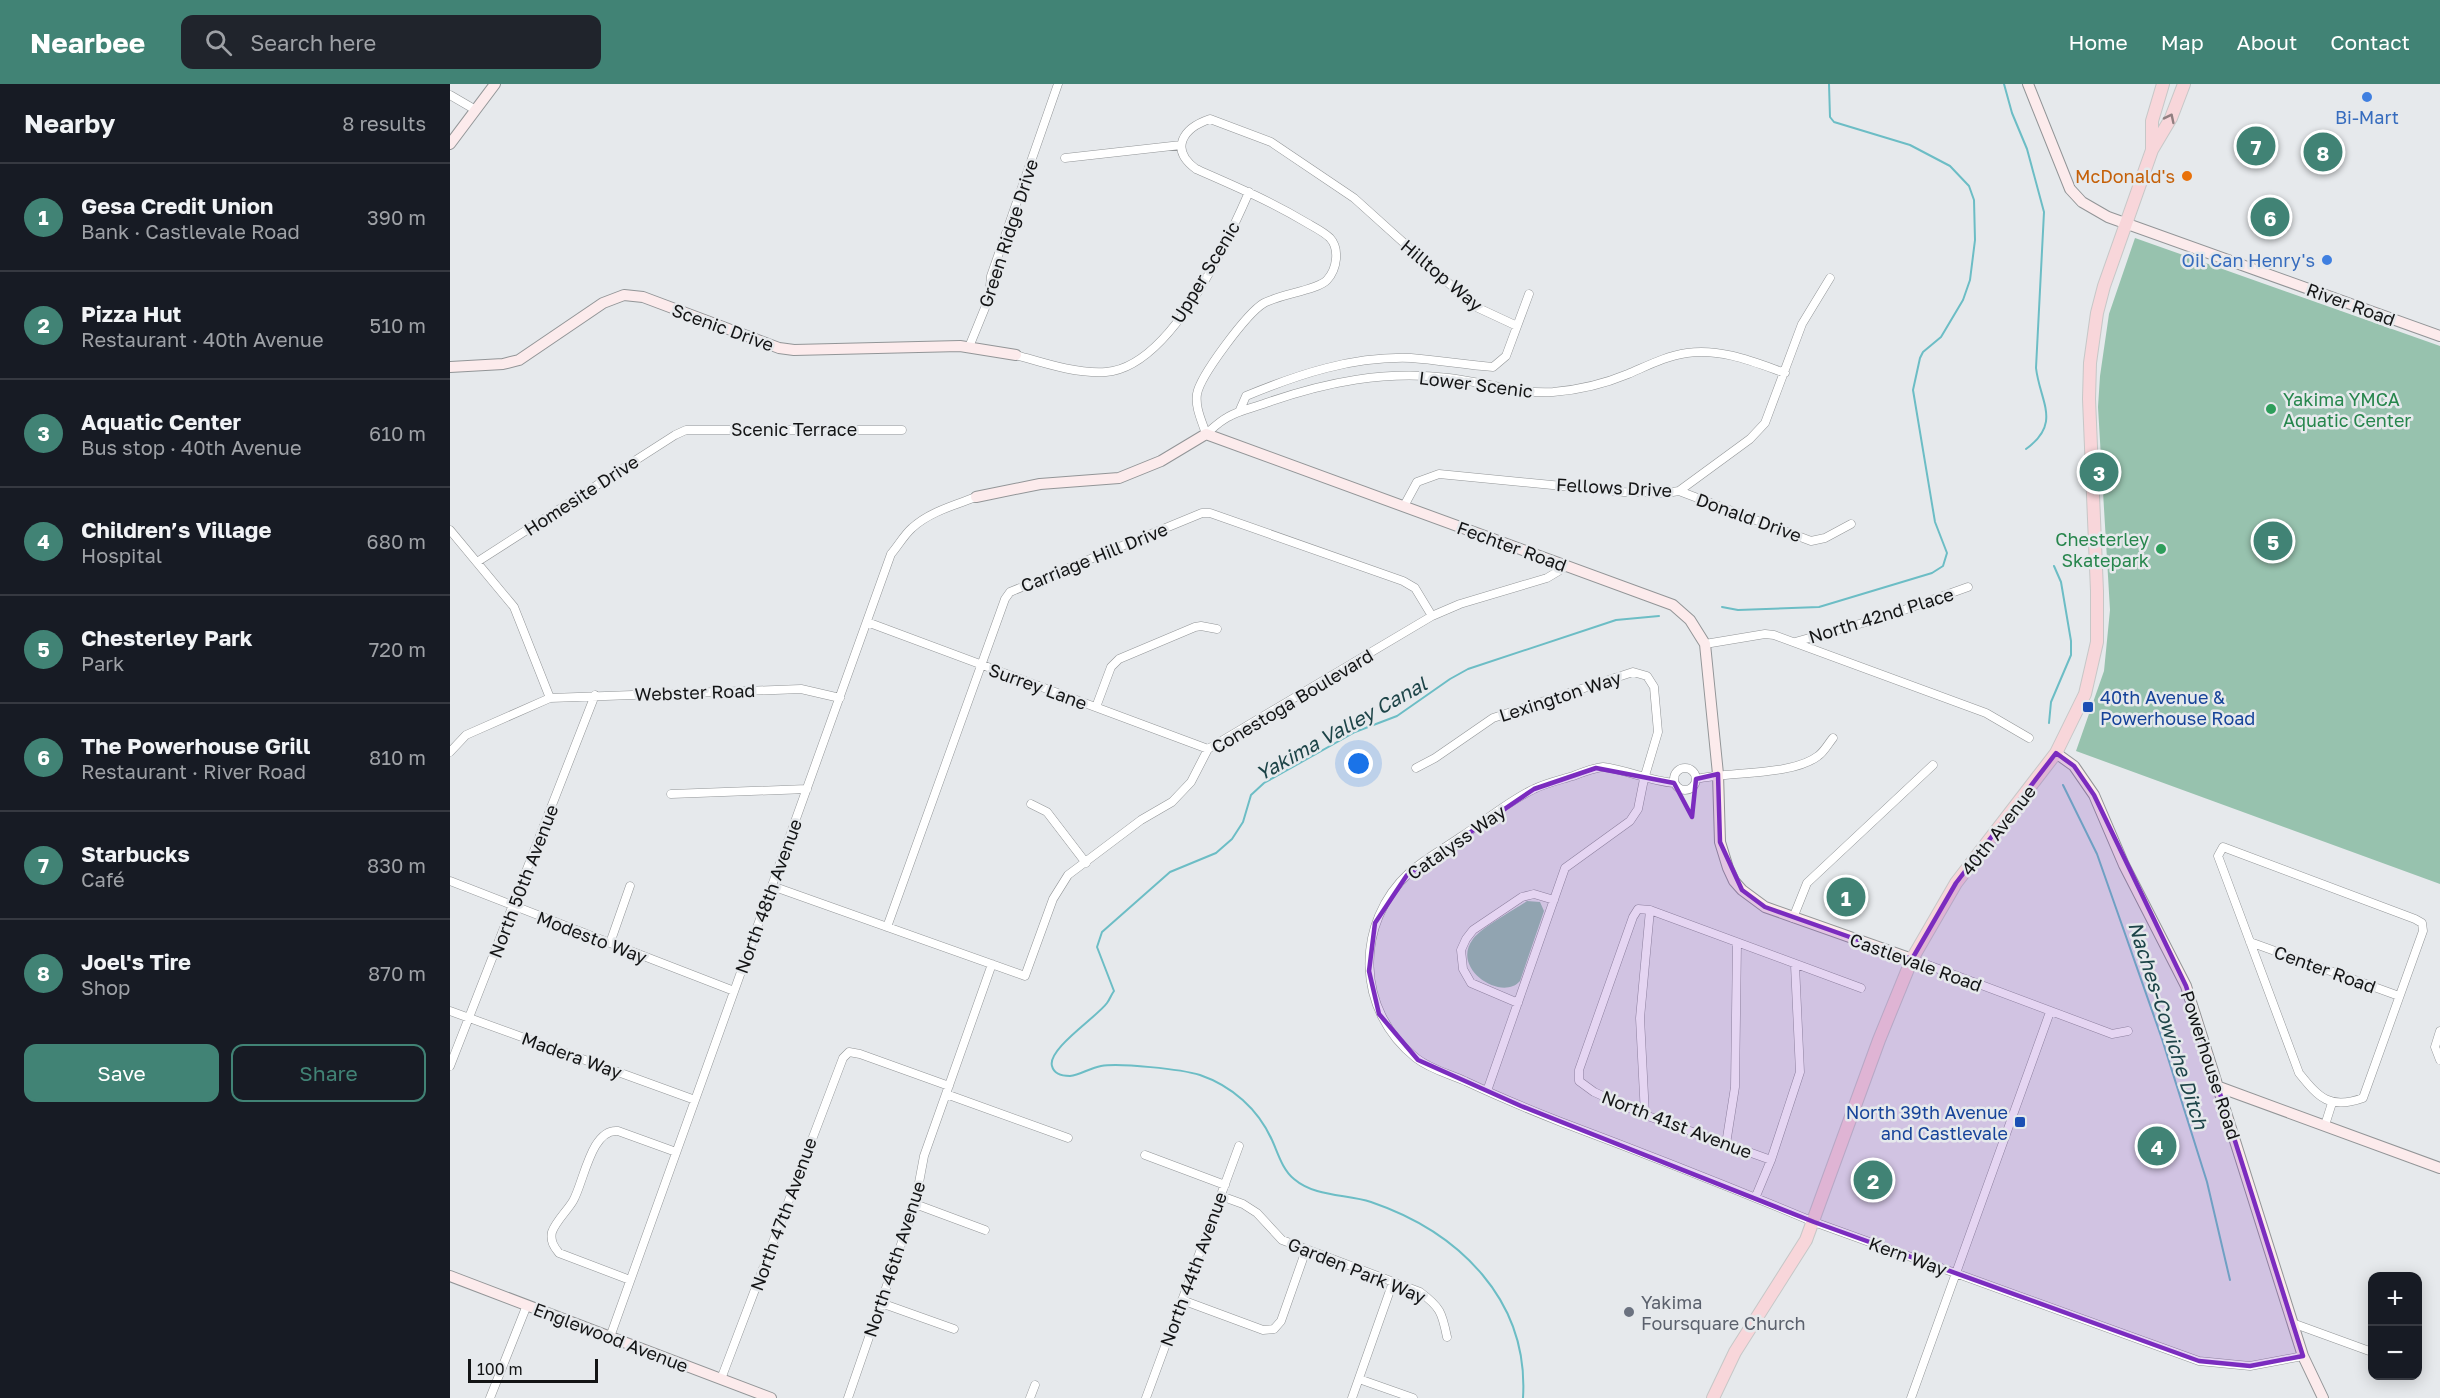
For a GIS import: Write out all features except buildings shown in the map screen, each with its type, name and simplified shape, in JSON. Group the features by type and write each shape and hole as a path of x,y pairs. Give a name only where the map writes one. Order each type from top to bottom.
{"main road":[{"path":"2152,150 2152,121 2163,84"},
{"path":"2152,150 2171,118 2184,84"},
{"name":"40th Avenue","path":"1713,1398 1735,1352 1806,1240 1879,1040 1912,959 1956,883 2056,753 2085,694 2097,642 2090,363 2099,304 2152,150"}],"street":[{"path":"450,144 474,109 495,84"},
{"name":"Green Ridge Drive","path":"969,347 989,297 991,276 1058,84"},
{"name":"River Road","path":"2028,84 2070,189 2088,206 2127,224 2440,336"},
{"path":"450,95 474,109"},
{"name":"Hilltop Way","path":"1181,145 1190,128 1210,119 1271,142 1354,198 1474,306 1517,326"},
{"path":"976,497 1040,484 1119,478 1161,461 1206,434 1197,406 1201,382 1247,317 1261,305 1278,296 1323,284 1335,264 1336,250 1330,238 1270,201 1196,169 1188,163 1181,145 1065,158"},
{"name":"Upper Scenic","path":"1016,356 1077,370 1107,372 1131,365 1150,352 1161,342 1194,296 1229,238 1249,192"},
{"name":"Fellows Drive","path":"1404,506 1417,482 1428,476 1439,474 1624,492 1679,491 1759,432 1765,423 1785,373 1802,324 1830,278"},
{"path":"1239,412 1246,396 1275,384 1312,371 1366,360 1408,358 1493,367 1506,356 1528,294"},
{"name":"Scenic Drive","path":"450,367 519,360 603,303 624,295 643,297 778,348 794,350 969,347 1016,356"},
{"name":"Lower Scenic","path":"1206,434 1239,412 1300,391 1346,380 1381,376 1447,378 1534,392 1575,389 1626,375 1659,361 1687,353 1708,352 1748,360 1785,373"},
{"name":"Scenic Terrace","path":"686,430 902,430"},
{"name":"Homesite Drive","path":"477,562 686,430"},
{"name":"Fechter Road","path":"1206,434 1673,605 1690,620 1705,644"},
{"name":"Donald Drive","path":"1679,491 1811,541 1825,538 1851,524"},
{"name":"North 48th Avenue","path":"610,1336 891,554 910,530 939,511 976,497"},
{"name":"Carriage Hill Drive","path":"887,927 980,664 1005,599 1010,592 1202,513 1217,514 1403,581 1415,588 1432,616"},
{"path":"450,530 518,614 550,698 466,735 450,752"},
{"name":"Conestoga Boulevard","path":"772,886 1025,976 1059,888 1068,875 1141,820 1161,810 1182,794 1208,749 1432,616 1460,604 1548,578 1567,566"},
{"name":"North 42nd Place","path":"1793,642 1884,617 1968,587"},
{"name":"Surrey Lane","path":"867,622 1208,749"},
{"path":"1096,707 1107,674 1119,659 1195,627 1217,629"},
{"path":"1705,644 1765,634 1793,642 1986,712 2029,738"},
{"name":"Castlevale Road","path":"1705,644 1718,774 1720,842 1734,881 1765,907 1793,918 1912,959 2112,1034 2128,1031"},
{"name":"Lexington Way","path":"1416,768 1435,758 1493,718 1633,672 1647,676 1654,687 1659,732 1635,816 1565,868 1487,1091"},
{"name":"Webster Road","path":"550,698 801,689 840,698"},
{"name":"North 50th Avenue","path":"450,1066 596,695"},
{"name":"Catalyss Way","path":"1696,779 1718,774 1797,767 1820,755 1833,738"},
{"name":"Powerhouse Road","path":"2056,753 2074,766 2094,795 2124,866 2186,986 2295,1324 2303,1356 2323,1398"},
{"path":"1793,918 1807,883 1934,765"},
{"name":"Catalyss Way","path":"1521,1106 1418,1060 1403,1047 1384,1022 1373,999 1369,971 1372,934 1382,908 1392,891 1416,867 1534,789 1596,768 1615,769 1644,779 1674,783"},
{"name":"Catalyss Way","path":"1682,768 1690,770 1696,779 1694,786 1685,790 1678,789 1674,783 1676,772 1682,768"},
{"path":"671,794 807,789"},
{"path":"1031,804 1047,812 1086,863"},
{"path":"2223,847 2422,923 2422,931 2363,1098 2346,1104 2332,1103 2313,1090 2299,1073 2250,942 2218,856 2223,847"},
{"name":"Modesto Way","path":"450,882 734,991"},
{"path":"610,944 630,886"},
{"path":"1518,1003 1472,982 1463,969 1461,950 1473,930 1522,897 1534,894 1554,900"},
{"name":"North 41st Avenue","path":"1650,910 1638,909 1633,917 1579,1070 1579,1080 1594,1092 1645,1115 1771,1160"},
{"path":"1645,1115 1640,1018 1650,910 1861,988"},
{"name":"Center Road","path":"2250,942 2399,996"},
{"path":"1726,1144 1735,1087 1737,943"},
{"path":"992,964 948,1090 1068,1138"},
{"name":"North 41st Avenue","path":"1756,1196 1771,1160 1800,1072 1796,965"},
{"name":"Madera Way","path":"450,1011 695,1100"},
{"path":"1911,1398 2050,1012"},
{"path":"2440,1031 2435,1047 2440,1060"},
{"name":"North 47th Avenue","path":"722,1379 839,1064 849,1052 948,1090"},
{"path":"2219,1087 2440,1168"},
{"name":"North 46th Avenue","path":"848,1398 915,1204 924,1156 948,1090"},
{"path":"2325,1125 2332,1103"},
{"name":"Kern Way","path":"1521,1106 1756,1196 1814,1222 2199,1361 2250,1365 2303,1356"},
{"path":"630,1280 559,1253 554,1246 552,1232 574,1200 594,1148 605,1133 610,1130 618,1131 676,1152"},
{"path":"1225,1185 1239,1146"},
{"name":"North 44th Avenue","path":"1145,1155 1225,1185 1146,1398"},
{"name":"Garden Park Way","path":"1221,1196 1243,1204 1257,1213 1282,1240 1420,1292 1435,1303 1443,1314 1447,1337"},
{"path":"915,1204 985,1230"},
{"path":"1182,1300 1263,1330 1274,1329 1281,1321 1306,1250"},
{"name":"Englewood Avenue","path":"450,1276 771,1398"},
{"path":"1352,1398 1393,1282"},
{"path":"881,1303 954,1329"},
{"path":"490,1398 527,1305"},
{"path":"2295,1324 2368,1350"},
{"path":"1359,1379 1413,1398"},
{"path":"1030,1398 1035,1385"}],"highlighted area":[{"path":"2056,753 2074,766 2094,795 2186,986 2303,1356 2250,1366 2199,1361 1814,1222 1521,1106 1418,1060 1379,1014 1369,971 1375,923 1407,875 1534,789 1596,768 1674,783 1692,817 1696,779 1718,774 1720,842 1742,890 1765,907 1912,959 1956,883"}],"green space":[{"path":"2135,238 2440,346 2440,884 2076,751 2104,671 2110,610 2098,407 2100,376 2109,314"},
{"path":"1527,901 1540,902 1544,911 1520,981 1502,988 1491,985 1473,971 1468,961 1468,950 1473,939 1483,929"}],"waterway":[{"name":"Yakima Valley Canal","path":"1722,607 1738,610 1819,607 1932,573 1943,566 1947,553 1935,522 1913,390 1923,352 1941,337 1963,300 1970,280 1975,240 1974,200 1969,186 1950,166 1910,145 1834,122 1830,117 1829,84"},
{"name":"Naches-Cowiche Ditch","path":"2004,84 2012,113 2027,149 2044,212 2036,368 2046,421 2037,439 2026,449"},
{"name":"Naches-Cowiche Ditch","path":"2049,723 2051,702 2071,655 2071,641 2061,582 2054,566"},
{"name":"Yakima Valley Canal","path":"1523,1398 1522,1363 1514,1330 1501,1301 1482,1274 1459,1251 1433,1232 1403,1215 1371,1202 1321,1192 1302,1185 1286,1171 1266,1129 1252,1109 1223,1085 1200,1075 1122,1065 1101,1066 1065,1076 1053,1069 1053,1059 1065,1042 1102,1009 1114,991 1097,947 1102,932 1170,872 1216,853 1232,839 1243,822 1251,795 1264,783 1355,732 1397,716 1468,669 1616,620 1659,616"},
{"name":"Naches-Cowiche Ditch","path":"2063,785 2097,854 2162,1039 2207,1182 2230,1280"}],"place":[{"name":"Bi-Mart","path":"2367,97"},
{"name":"Starbucks","path":"2256,146"},
{"name":"Joel's Tire","path":"2323,152"},
{"name":"McDonald's","path":"2187,176"},
{"name":"The Powerhouse Grill","path":"2270,217"},
{"name":"Oil Can Henry's","path":"2327,260"},
{"name":"Yakima YMCA Aquatic Center","path":"2271,409"},
{"name":"Aquatic Center","path":"2099,472"},
{"name":"Chesterley Park","path":"2273,541"},
{"name":"Chesterley Skatepark","path":"2161,549"},
{"name":"40th Avenue & Powerhouse Road","path":"2088,707"},
{"name":"Gesa Credit Union","path":"1846,897"},
{"name":"North 39th Avenue and Castlevale","path":"2020,1122"},
{"name":"Children’s Village","path":"2157,1146"},
{"name":"Pizza Hut","path":"1873,1180"},
{"name":"Yakima Foursquare Church","path":"1629,1312"}]}
